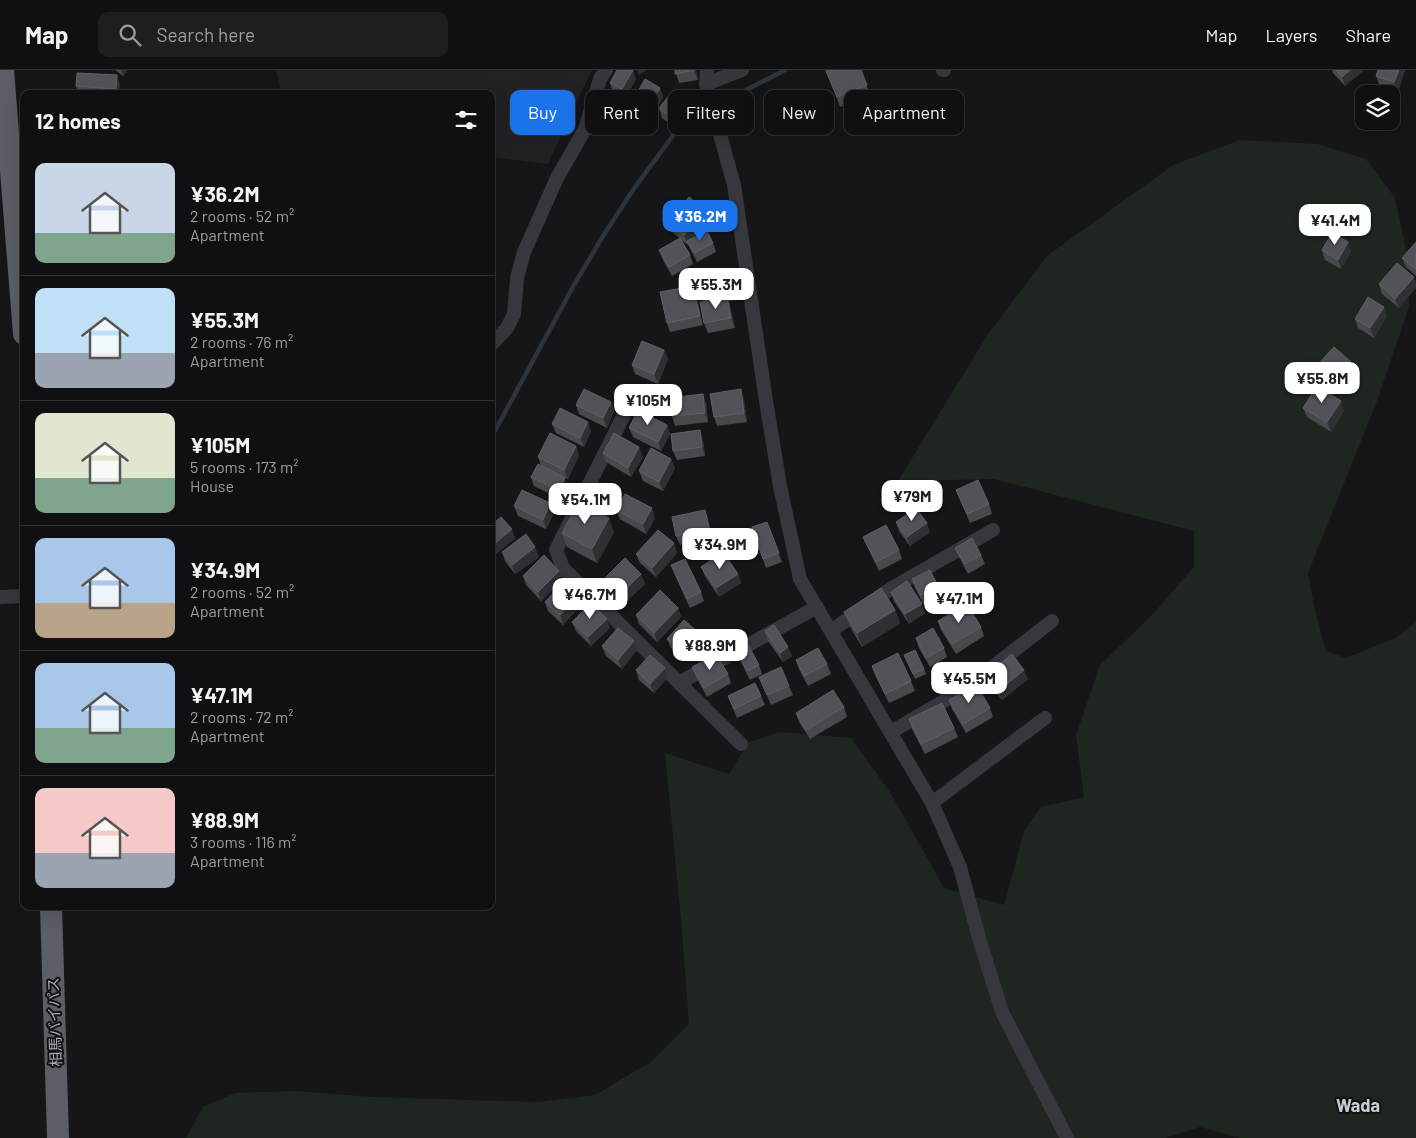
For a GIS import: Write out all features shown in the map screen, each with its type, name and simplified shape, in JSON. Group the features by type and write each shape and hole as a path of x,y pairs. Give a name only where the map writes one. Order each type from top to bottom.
{"highway":[{"path":"3,70 20,284"},
{"name":"相馬バイパス","path":"51,910 58,1138"}],"street":[{"path":"495,342 507,328 514,314 517,278 524,252 557,178 584,129 600,78 606,70"},
{"path":"742,70 706,77 734,185 780,486 800,579 932,803 960,867 979,938 1002,1012 1066,1138"},
{"path":"634,392 556,550 563,568 741,744"},
{"path":"831,631 892,588 993,530"},
{"path":"0,597 20,596"},
{"path":"679,683 817,607"},
{"path":"891,732 966,688 1052,621"},
{"path":"932,803 1045,718"}],"shaded area":[{"path":"276,70 592,70 575,106 575,90 510,90 510,135 562,135 548,164 495,157 495,90 281,90"},
{"path":"1240,140 1317,144 1366,159 1395,198 1407,254 1409,307 1377,401 1308,573 1326,651 1346,658 1395,638 1416,622 1416,1138 1240,1138 1200,1127 1165,1138 186,1138 203,1107 235,1093 294,1091 373,1097 537,1102 595,1095 652,1061 689,1024 665,753 729,774 749,742 780,732 851,738 890,792 944,888 1004,905 1024,831 1041,807 1084,797 1076,735 1100,665 1152,615 1194,567 1194,531 994,479 898,481 988,334 1047,256 1173,165"}],"building":[{"path":"617,70 633,70 622,89 610,83"},
{"path":"675,70 694,70 675,74"},
{"path":"861,70 867,85 854,90 844,90 844,94 837,97 826,71"},
{"path":"1336,70 1350,70 1342,77"},
{"path":"1378,70 1399,70 1394,82 1376,76"},
{"path":"77,73 117,75 116,89 76,86"},
{"path":"645,79 660,88 658,91 639,90"},
{"path":"668,97 668,115 659,108"},
{"path":"689,197 705,209 684,235 668,223"},
{"path":"707,231 713,243 694,253 687,241"},
{"path":"1332,233 1348,242 1338,260 1322,250"},
{"path":"680,238 690,255 669,267 659,250"},
{"path":"1416,242 1416,269 1402,258"},
{"path":"1397,263 1414,277 1395,299 1379,284"},
{"path":"729,276 732,291 702,297 699,282"},
{"path":"693,286 700,316 667,323 660,292"},
{"path":"727,297 731,318 704,323 700,302"},
{"path":"1368,297 1384,307 1370,328 1355,319"},
{"path":"642,341 664,350 654,374 632,365"},
{"path":"1334,347 1350,361 1331,384 1314,369"},
{"path":"1317,386 1341,401 1327,422 1303,408"},
{"path":"584,389 611,402 603,418 576,405"},
{"path":"741,389 744,413 714,417 710,394"},
{"path":"703,394 705,413 672,416 670,398"},
{"path":"560,408 588,422 580,438 552,424"},
{"path":"638,410 667,425 658,442 629,428"},
{"path":"700,430 702,447 673,451 671,434"},
{"path":"550,433 576,446 564,470 538,457"},
{"path":"614,433 639,447 628,468 603,453"},
{"path":"651,448 671,459 659,482 639,471"},
{"path":"538,464 565,478 558,490 531,477"},
{"path":"978,480 989,504 967,514 956,490"},
{"path":"522,490 550,503 543,520 514,506"},
{"path":"625,494 652,508 643,524 616,510"},
{"path":"579,501 609,518 592,549 562,533"},
{"path":"916,508 927,523 907,537 896,522"},
{"path":"705,510 709,528 676,536 672,517"},
{"path":"501,517 512,529 495,543 495,522"},
{"path":"767,522 779,553 763,559 752,527"},
{"path":"886,525 899,550 876,562 863,537"},
{"path":"658,530 674,543 652,568 636,554"},
{"path":"526,534 535,547 512,565 502,552"},
{"path":"972,538 981,555 965,564 955,548"},
{"path":"723,552 738,574 716,588 701,567"},
{"path":"544,555 559,571 538,592 523,576"},
{"path":"625,558 641,574 617,598 601,582"},
{"path":"685,559 701,592 687,599 671,565"},
{"path":"930,570 938,586 921,595 912,579"},
{"path":"566,579 581,592 560,615 545,602"},
{"path":"907,581 922,604 905,614 891,592"},
{"path":"881,588 895,610 857,633 844,612"},
{"path":"660,590 678,608 654,633 636,615"},
{"path":"591,603 607,619 588,637 572,622"},
{"path":"967,604 981,627 952,644 938,621"},
{"path":"684,620 699,633 683,652 667,639"},
{"path":"774,625 788,647 780,653 765,631"},
{"path":"618,628 634,641 618,660 602,646"},
{"path":"933,628 944,648 926,658 916,638"},
{"path":"746,641 759,665 747,671 735,647"},
{"path":"818,648 827,664 804,676 796,660"},
{"path":"915,650 924,669 913,674 904,655"},
{"path":"898,653 911,681 885,694 872,666"},
{"path":"716,654 728,674 704,688 692,667"},
{"path":"1012,654 1024,670 998,691 986,675"},
{"path":"650,655 665,668 650,684 636,670"},
{"path":"781,667 789,686 767,695 759,677"},
{"path":"755,683 761,696 734,709 728,696"},
{"path":"976,684 990,708 963,724 949,700"},
{"path":"833,690 844,707 806,730 796,713"},
{"path":"942,703 954,728 921,744 909,719"}],"waterway":[{"path":"495,431 574,285 603,236 633,190 677,130 719,104 785,70"}],"district":[{"name":"Wada","path":"1358,1105"}]}
